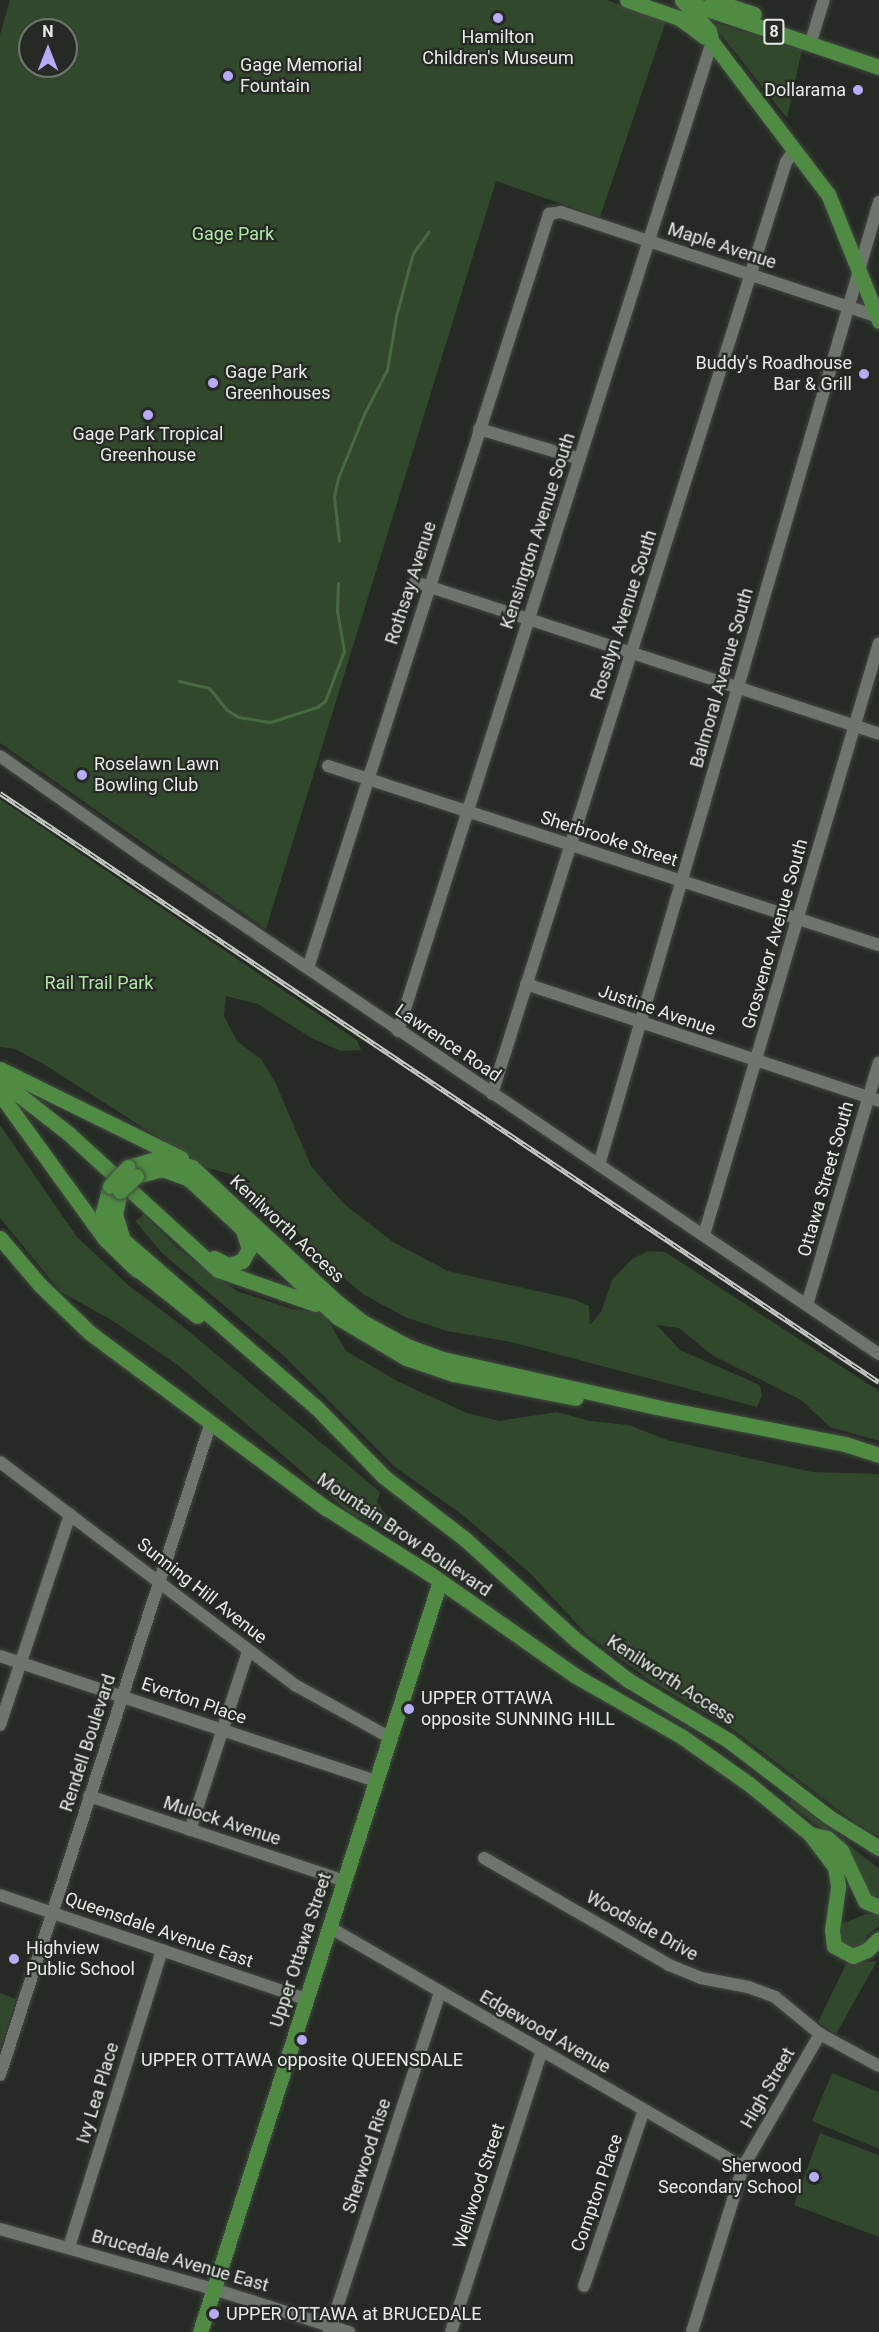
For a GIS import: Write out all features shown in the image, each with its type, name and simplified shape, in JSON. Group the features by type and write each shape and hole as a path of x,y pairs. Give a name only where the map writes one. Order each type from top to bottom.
{"main road":[{"path":"627,0 679,18 712,42 828,194 878,318"},
{"path":"682,0 709,31 712,42"},
{"name":"8","path":"682,0 879,67"},
{"name":"8","path":"712,0 879,56"},
{"path":"0,1069 140,1135 192,1167"},
{"path":"0,1069 72,1126 223,1264 238,1264 246,1257 248,1245 243,1230"},
{"path":"0,1080 69,1134 218,1270 308,1299 337,1317"},
{"path":"0,1094 105,1239 137,1270"},
{"name":"Kenilworth Access","path":"238,1341 212,1328 137,1270 105,1231 104,1205 132,1171 164,1157 192,1167 337,1302 383,1334 443,1359 656,1407 845,1444 879,1455"},
{"name":"Kenilworth Access","path":"132,1171 162,1169 181,1174 337,1317 406,1358 453,1374 544,1394 656,1407"},
{"name":"Kenilworth Access","path":"115,1189 115,1214 123,1240 220,1321 238,1341 316,1407 383,1476 466,1540 576,1640 628,1680 728,1740 829,1817 879,1848"},
{"name":"Mountain Brow Boulevard","path":"0,1238 40,1284 90,1333 326,1508 440,1581 574,1675 714,1758 810,1834 837,1872 831,1936 834,1946 853,1956 867,1950 879,1939"},
{"name":"Upper Ottawa Street","path":"200,2332 440,1581"},
{"name":"Mountain Brow Boulevard","path":"810,1834 827,1838 841,1850 865,1901 879,1907"}],"street":[{"path":"813,35 824,0"},
{"name":"Kensington Avenue South","path":"398,1031 712,42"},
{"name":"Rosslyn Avenue South","path":"492,1094 786,162 795,149"},
{"name":"Balmoral Avenue South","path":"599,1165 879,202"},
{"name":"Maple Avenue","path":"554,212 878,318"},
{"name":"Rothsay Avenue","path":"308,968 546,218 554,212"},
{"path":"479,429 580,459"},
{"path":"415,582 528,621 879,734"},
{"name":"Grosvenor Avenue South","path":"704,1235 799,920 879,643"},
{"name":"Lawrence Road","path":"0,756 398,1031 879,1354"},
{"name":"Sherbrooke Street","path":"328,766 879,945"},
{"name":"Justine Avenue","path":"526,984 640,1024 874,1099"},
{"name":"Ottawa Street South","path":"807,1305 874,1099 879,1062"},
{"name":"Rendell Boulevard","path":"0,2075 211,1422"},
{"name":"Sunning Hill Avenue","path":"0,1462 295,1685 389,1737"},
{"path":"0,1725 70,1514"},
{"path":"190,1830 248,1651"},
{"name":"Everton Place","path":"0,1656 375,1781"},
{"name":"Mulock Avenue","path":"90,1796 344,1881"},
{"name":"Woodside Drive","path":"484,1858 669,1965 701,1978 748,1987 775,1997 820,2034 879,2066"},
{"name":"Queensdale Avenue East","path":"0,1895 306,1999"},
{"name":"Edgewood Avenue","path":"329,1927 743,2167"},
{"name":"Ivy Lea Place","path":"69,2247 162,1950"},
{"name":"Sherwood Rise","path":"330,2329 440,1992"},
{"name":"High Street","path":"692,2332 743,2167 820,2034"},
{"name":"Wellwood Street","path":"451,2332 542,2051"},
{"name":"Compton Place","path":"584,2286 644,2110"},
{"name":"Brucedale Avenue East","path":"0,2229 214,2289 330,2329 349,2332"}],"green space":[{"name":"Gage Park","path":"10,0 607,0 666,21 600,217 496,181 266,929 0,743 0,35"},
{"path":"717,23 802,50 787,118 715,27"},
{"name":"Rail Trail Park","path":"0,799 357,1040 361,1050 341,1051 313,1039 258,1004 226,996 224,1016 237,1041 261,1059 276,1084 311,1166 344,1204 393,1242 448,1271 573,1299 589,1306 590,1325 601,1312 612,1280 632,1259 648,1251 665,1252 879,1391 879,1441 830,1427 801,1400 712,1355 679,1328 657,1325 680,1350 760,1385 762,1396 757,1407 511,1342 447,1331 405,1317 363,1294 324,1262 305,1239 233,1175 205,1167 45,1065 15,1049 0,1047"},
{"path":"0,1125 77,1237 128,1285 180,1324 380,1492 377,1502 402,1537 350,1513 179,1366 113,1321 61,1292 0,1218"},
{"path":"144,1214 178,1249 237,1291 292,1309 324,1313 346,1351 399,1382 467,1413 499,1421 557,1412 590,1421 629,1425 667,1440 812,1472 879,1474 879,1836 857,1824 731,1728 651,1681 587,1635 531,1574 464,1516 395,1467 284,1356 163,1254 135,1221"},
{"path":"792,1799 879,1869 879,1900 869,1894 844,1843 789,1803"},
{"path":"866,1914 879,1915 879,1926 867,1935 864,1944 855,1948 841,1943 841,1924"},
{"path":"877,1961 836,2034 818,2022 846,1964"},
{"path":"0,1993 16,1999 0,2050"},
{"path":"832,2073 879,2092 879,2149 812,2121"},
{"path":"820,2133 879,2155 879,2237 794,2205"}],"waterway":[{"path":"339,541 334,497 338,478 365,412 387,370 396,316 413,253 428,232"},
{"path":"179,681 209,688 227,710 238,717 270,722 317,707 325,701 344,651 337,611 338,583"}],"railway":[{"path":"0,793 879,1382"}],"place":[{"name":"Hamilton Children's Museum","path":"498,18"},
{"name":"Gage Memorial Fountain","path":"228,76"},
{"name":"Dollarama","path":"858,90"},
{"name":"Buddy's Roadhouse Bar & Grill","path":"864,374"},
{"name":"Gage Park Greenhouses","path":"213,383"},
{"name":"Gage Park Tropical Greenhouse","path":"148,415"},
{"name":"Roselawn Lawn Bowling Club","path":"82,775"},
{"name":"UPPER OTTAWA opposite SUNNING HILL","path":"409,1709"},
{"name":"Highview Public School","path":"14,1959"},
{"name":"UPPER OTTAWA opposite QUEENSDALE","path":"302,2040"},
{"name":"Sherwood Secondary School","path":"814,2177"},
{"name":"UPPER OTTAWA at BRUCEDALE","path":"214,2314"}]}
